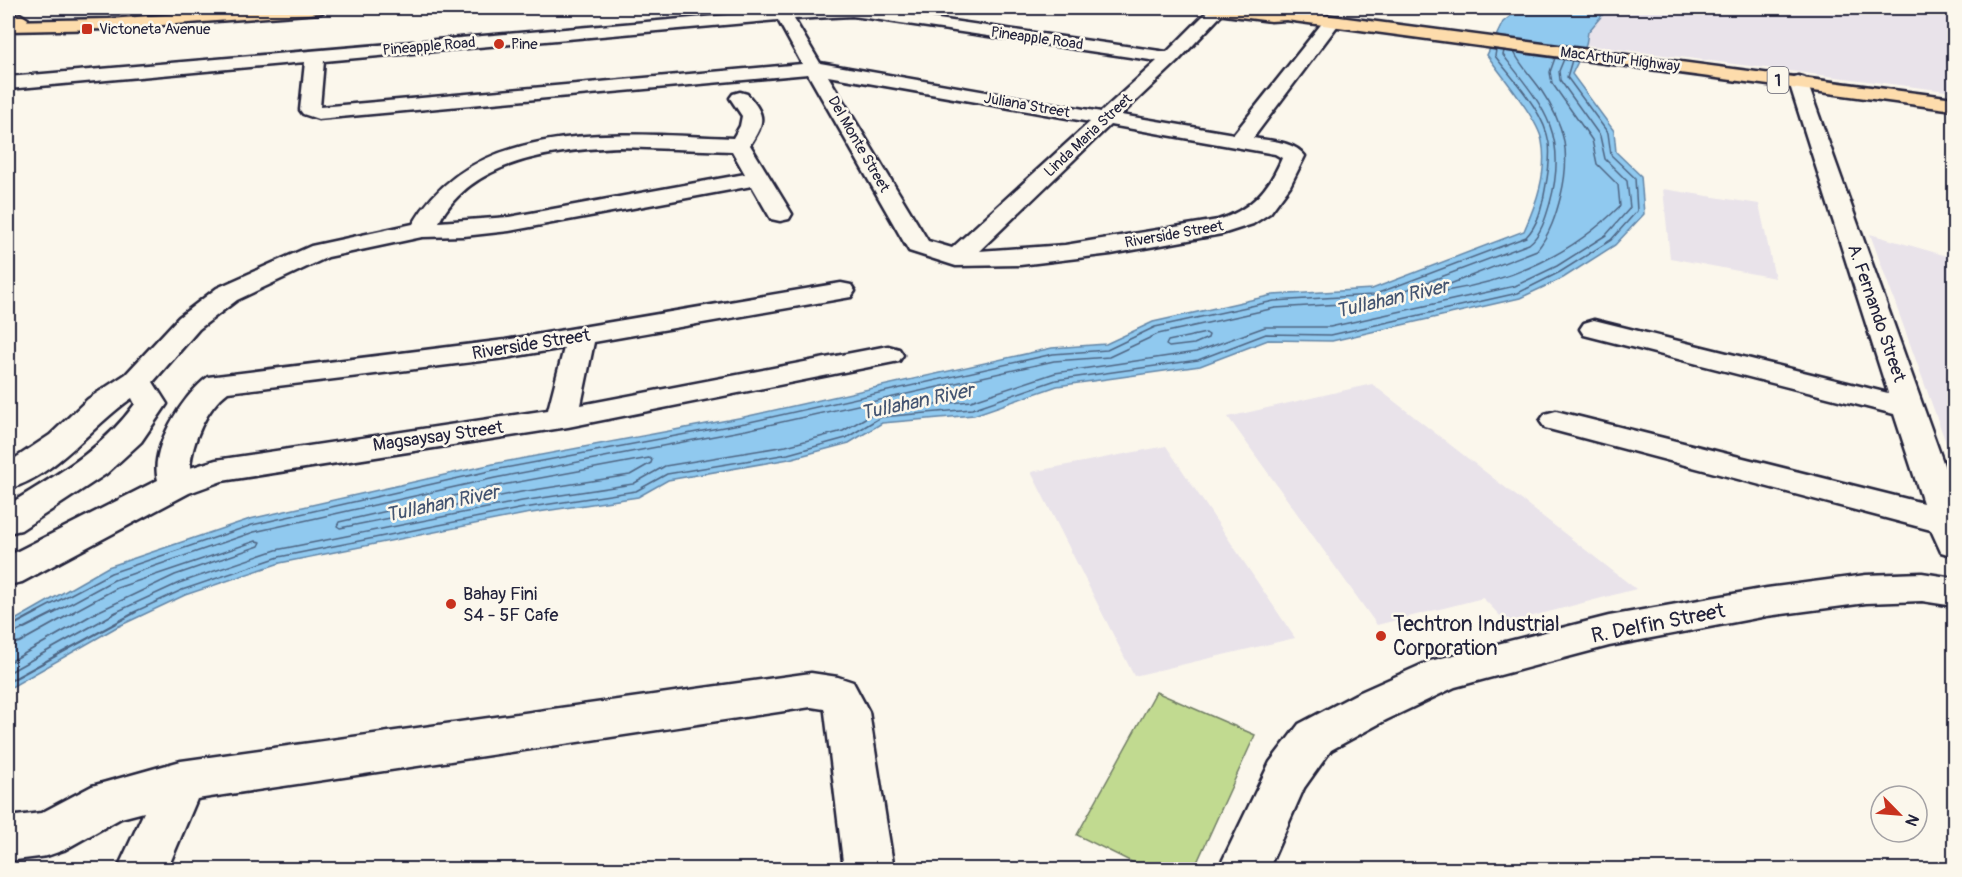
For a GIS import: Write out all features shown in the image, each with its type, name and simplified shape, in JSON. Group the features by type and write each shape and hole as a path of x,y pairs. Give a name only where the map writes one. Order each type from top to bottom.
{"highway":[{"path":"11,22 246,8"},
{"path":"11,22 109,24 321,8"},
{"name":"MacArthur Highway","path":"1216,8 1271,16 1286,15 1333,21 1954,104"},
{"name":"MacArthur Highway","path":"1257,8 1276,10 1286,15"}],"street":[{"name":"Linda Maria Street","path":"956,258 1171,58 1216,8"},
{"name":"Pineapple Road","path":"8,83 781,11 852,11 1171,58"},
{"name":"Del Monte Street","path":"781,11 918,246 929,253 956,258"},
{"path":"1239,142 1333,21"},
{"name":"Juliana Street","path":"315,56 310,110 318,113 815,68 1239,142"},
{"name":"A. Fernando Street","path":"1798,82 1951,532"},
{"path":"739,145 753,123 752,111 740,98"},
{"path":"422,230 436,207 465,181 503,159 538,147 593,140 739,145"},
{"name":"Riverside Street","path":"956,258 988,259 1067,252 1221,227 1242,221 1259,211 1291,165 1294,156 1281,149 1239,142"},
{"path":"739,145 780,214"},
{"path":"8,478 62,442 99,406 137,381 189,322 227,294 320,251 422,230 464,229 509,224 758,178"},
{"name":"Riverside Street","path":"177,485 173,471 178,445 189,421 207,392 219,384 506,349 841,291"},
{"path":"1594,329 1909,408"},
{"path":"562,417 581,336"},
{"name":"Magsaysay Street","path":"8,572 177,485 204,474 237,466 562,417 888,355"},
{"path":"8,521 94,466 129,435 151,404 137,381"},
{"path":"1556,421 1951,532"},
{"name":"R. Delfin Street","path":"1243,870 1286,776 1314,737 1371,707 1445,674 1610,631 1767,602 1866,589 1922,587 1954,592"},
{"path":"8,839 47,834 109,801 181,781 811,690 838,694 847,712 869,870"},
{"path":"142,870 181,781"}],"shaded area":[{"path":"1613,8 1954,8 1954,92 1586,45 1588,32 1604,13"},
{"path":"1663,189 1759,204 1775,278 1670,258"},
{"path":"1870,234 1954,258 1954,465"},
{"path":"1372,384 1636,589 1507,623 1483,598 1377,625 1228,417"},
{"path":"1166,446 1295,638 1134,676 1031,472"}],"green space":[{"path":"1156,692 1255,735 1194,869 1146,869 1077,835"}],"water":[{"name":"Tullahan River","path":"1521,8 1613,8 1604,13 1588,32 1586,45 1572,74 1614,131 1616,152 1641,176 1644,214 1615,245 1563,278 1520,298 1332,341 1268,340 1200,366 1057,386 974,415 882,423 849,443 789,459 668,480 638,497 525,514 280,563 185,595 115,628 8,689 8,624 108,567 250,519 493,464 744,417 1052,348 1106,344 1153,322 1273,295 1372,289 1524,231 1537,199 1542,176 1542,141 1527,109 1487,55 1503,22"}],"place":[{"name":"Victoneta Avenue","path":"87,29"},
{"name":"Pine","path":"499,44"},
{"name":"Bahay Fini S4 - 5F Cafe","path":"451,604"},
{"name":"Techtron Industrial Corporation","path":"1381,636"}]}
